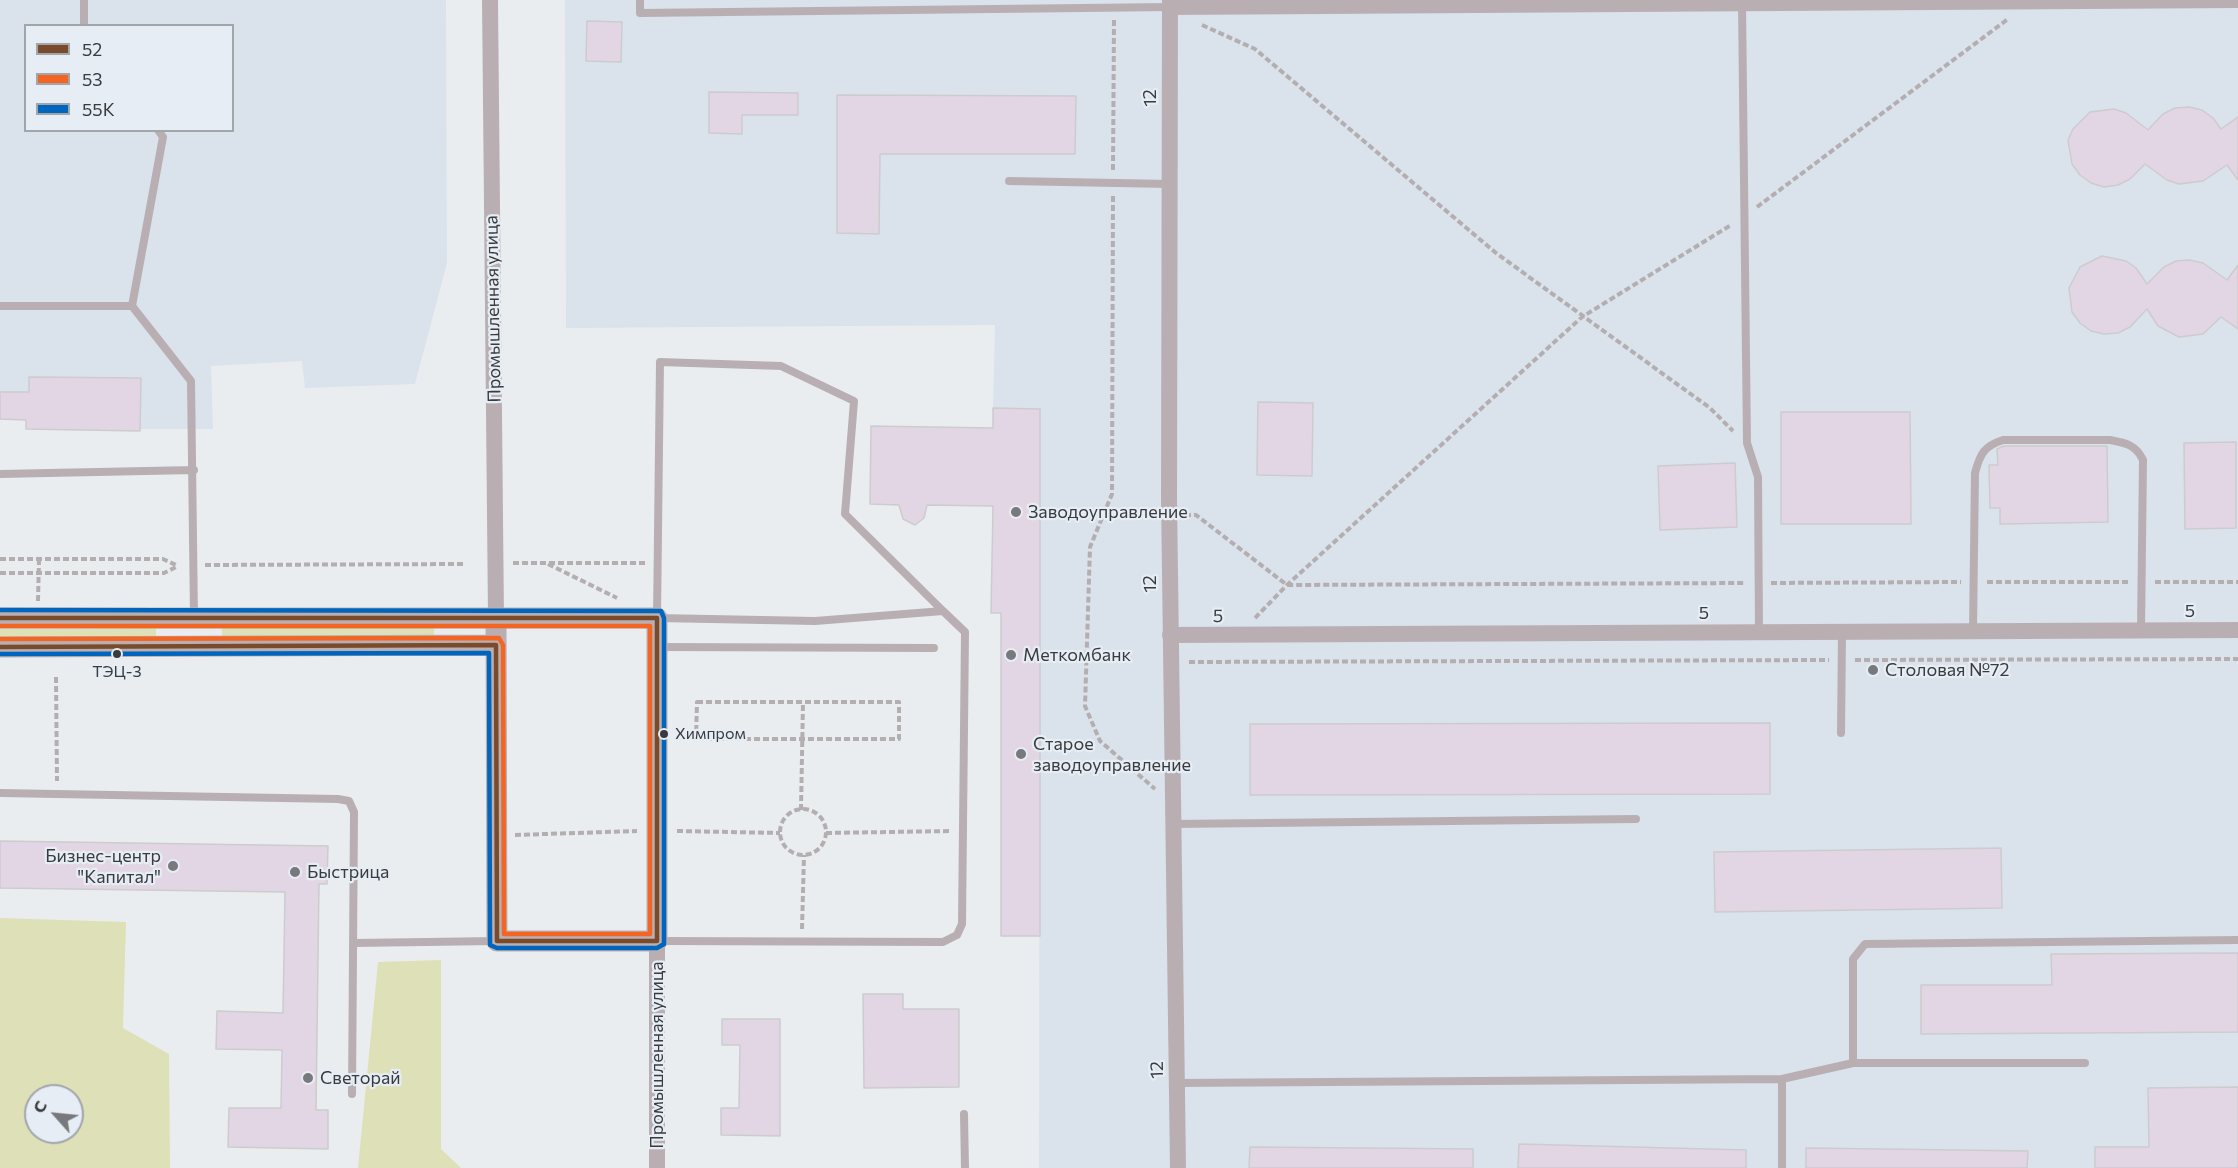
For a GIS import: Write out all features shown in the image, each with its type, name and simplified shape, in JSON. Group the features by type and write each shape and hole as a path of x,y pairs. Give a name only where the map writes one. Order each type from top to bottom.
{"street":[{"name":"Промышленная улица","path":"490,0 497,941 657,941"},
{"path":"1170,4 2238,0"},
{"name":"12","path":"1170,4 1170,663 1178,1168"},
{"path":"0,618 657,618"},
{"path":"194,618 194,646"},
{"name":"Промышленная улица","path":"657,618 657,1168"},
{"name":"5","path":"1170,635 2238,630"},
{"path":"0,647 496,645"}],"lane":[{"path":"84,0 84,24"},
{"path":"640,0 640,13 1170,4"},
{"path":"1742,3 1747,443 1758,477 1759,632"},
{"path":"159,132 163,137 132,306 191,381 194,470 194,618"},
{"path":"1010,181 1170,184"},
{"path":"0,306 132,306"},
{"path":"657,941 943,942 957,935 962,924 965,632 943,610 845,514 854,401 781,366 660,362 657,618 814,621 943,610"},
{"path":"1973,631 1975,473 1980,455 1989,445 2003,440 2109,440 2126,443 2138,449 2143,460 2141,630"},
{"path":"0,474 194,470"},
{"path":"1841,733 1842,632"},
{"path":"657,647 934,648"},
{"path":"0,793 349,801 354,812 352,1094"},
{"path":"1173,824 1636,819"},
{"path":"1853,1063 1853,959 1865,944 2238,940"},
{"path":"354,942 497,941"},
{"path":"1177,1083 1782,1079 1853,1063 2085,1063"},
{"path":"1782,1079 1782,1168"},
{"path":"964,1114 965,1168"}],"path":[{"path":"1238,636 1287,585 1582,317 1743,217 2031,2"},
{"path":"1114,11 1112,494 1090,547 1085,706 1100,741 1172,804"},
{"path":"1198,23 1255,49 1496,253 1710,408 1747,443"},
{"path":"1169,514 1197,515 1287,585 2238,582"},
{"path":"0,560 163,559 178,566 164,573 0,573"},
{"path":"38,607 39,560"},
{"path":"503,563 658,563"},
{"path":"548,563 627,603"},
{"path":"204,566 463,564"},
{"path":"1170,663 2238,659"},
{"path":"56,677 57,794"},
{"path":"697,702 899,702 899,739 802,739 696,739 697,702"},
{"path":"801,810 803,702"},
{"path":"801,810 816,813 821,818 826,833 825,840 817,851 804,855 797,854 785,846 780,832 788,814 801,810"},
{"path":"826,833 963,831"},
{"path":"802,942 804,855"}],"shaded area":[{"path":"0,0 446,0 447,263 415,384 305,388 302,361 211,366 213,429 26,429 26,420 0,419"},
{"path":"565,0 2238,0 2238,1168 1039,1168 1040,409 993,408 995,325 566,328"}],"green space":[{"path":"222,627 434,627 434,636 222,636"},
{"path":"156,628 156,637 0,637 0,629"},
{"path":"0,918 126,922 123,1028 169,1054 170,1168 0,1168"},
{"path":"441,960 441,1149 461,1168 358,1168 378,962"}],"building":[{"path":"587,21 622,22 621,62 586,61"},
{"path":"709,92 798,93 798,115 742,115 742,134 709,133"},
{"path":"837,95 1076,96 1075,154 880,154 879,234 837,233"},
{"path":"2189,107 2202,110 2213,118 2221,129 2238,117 2238,180 2227,165 2203,181 2179,184 2167,180 2145,164 2130,179 2118,185 2104,187 2091,183 2080,175 2072,164 2068,140 2073,129 2090,112 2114,109 2126,113 2148,130 2163,114 2175,108"},
{"path":"2102,256 2126,261 2136,268 2147,284 2164,267 2176,261 2189,260 2203,263 2227,280 2238,265 2238,329 2221,317 2203,334 2179,337 2158,326 2147,309 2130,327 2118,333 2104,334 2091,331 2080,323 2072,312 2069,288 2080,267"},
{"path":"29,377 141,378 140,431 26,429 26,420 0,419 0,392 29,392"},
{"path":"1258,402 1313,403 1312,476 1257,475"},
{"name":"Заводоуправление","path":"993,408 1040,409 1040,936 1001,936 1001,613 991,613 993,506 927,505 924,518 915,525 903,519 899,505 870,504 871,426 993,428"},
{"path":"1781,412 1910,412 1911,524 1781,524"},
{"path":"2236,442 2236,528 2185,529 2184,443"},
{"path":"2004,446 2107,446 2108,522 2000,524 2000,508 1990,508 1989,465 1998,465 1997,449"},
{"path":"1735,463 1737,527 1660,530 1658,466"},
{"path":"1770,723 1770,794 1250,795 1250,724"},
{"path":"0,841 328,846 327,884 319,884 316,1110 328,1110 328,1149 228,1147 229,1108 281,1108 282,1050 216,1049 217,1011 283,1013 285,892 0,888"},
{"path":"2001,848 2002,908 1715,912 1714,852"},
{"path":"2238,953 2238,1032 1921,1034 1921,985 2052,985 2051,954"},
{"path":"863,994 903,994 903,1009 959,1009 959,1087 864,1088"},
{"path":"722,1019 780,1019 780,1136 721,1135 721,1108 739,1108 740,1045 722,1045"},
{"path":"2238,1087 2238,1168 2095,1168 2095,1147 2149,1147 2148,1088"},
{"path":"1519,1144 1746,1150 1746,1168 1518,1168"},
{"path":"1250,1147 1473,1149 1473,1168 1249,1168"},
{"path":"1806,1148 2028,1151 2027,1168 1806,1168"}],"transit line":[{"name":"55К","path":"0,610 661,611 664,618 664,944 657,948 497,948 490,945 489,653 0,654"},
{"name":"52","path":"0,618 657,618 657,941 497,941 496,645 0,647"},
{"name":"53","path":"0,626 650,626 650,934 504,934 503,645 499,638 0,639"}],"place":[{"name":"Заводоуправление","path":"1016,512"},
{"name":"ТЭЦ-3","path":"117,654"},
{"name":"Меткомбанк","path":"1011,655"},
{"name":"Столовая №72","path":"1873,670"},
{"name":"Химпром","path":"664,734"},
{"name":"Старое заводоуправление","path":"1021,754"},
{"name":"Бизнес-центр \"Капитал\"","path":"173,866"},
{"name":"Быстрица","path":"295,872"},
{"name":"Светорай","path":"308,1078"}]}
